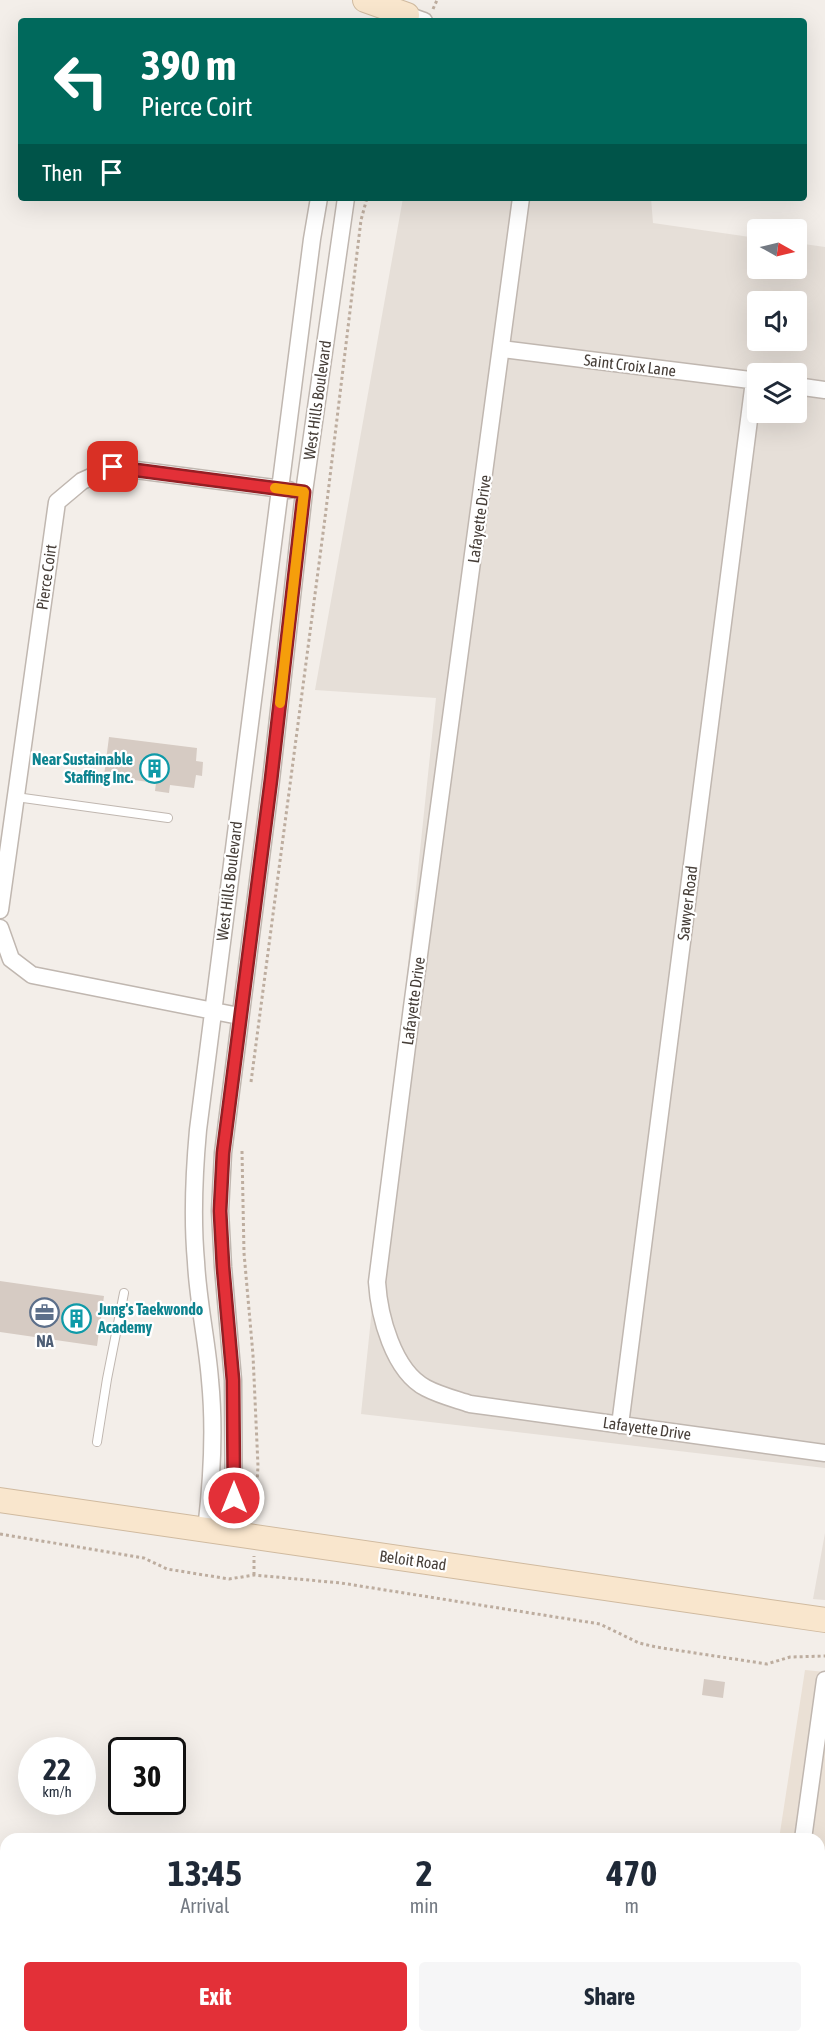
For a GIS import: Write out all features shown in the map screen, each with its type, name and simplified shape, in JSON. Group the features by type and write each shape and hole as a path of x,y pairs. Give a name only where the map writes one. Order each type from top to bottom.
{"main road":[{"path":"375,9 408,18"},
{"name":"Beloit Road","path":"0,1500 825,1620"}],"street":[{"name":"West Hills Boulevard","path":"206,1530 212,1474 212,1413 196,1265 194,1184 198,1130 279,489 318,201"},
{"name":"West Hills Boulevard","path":"244,1535 223,1267 220,1211 223,1153 271,780 304,492 346,201"},
{"name":"Lafayette Drive","path":"521,201 412,1006 377,1282 378,1307 385,1330 408,1372 424,1388 470,1404 825,1453"},
{"name":"Saint Croix Lane","path":"502,349 747,380"},
{"path":"807,388 825,390"},
{"name":"Sawyer Road","path":"620,1425 751,423"},
{"name":"Pierce Coirt","path":"0,910 57,501 82,481 113,467 304,492"},
{"path":"0,928 11,958 32,975 239,1016"},
{"path":"804,1833 825,1680"}],"lane":[{"path":"16,797 168,818"},
{"path":"97,1442 124,1293"}],"path":[{"path":"251,1082 362,220 366,201"},
{"path":"242,1148 244,1253 253,1355 258,1466 244,1535 254,1575"},
{"path":"0,1534 144,1558 167,1569 229,1579 254,1575 341,1583 600,1624 639,1643 767,1664 790,1657 825,1656"}],"shaded area":[{"path":"402,201 651,201 653,223 747,237 747,279 807,279 807,244 825,247 825,1468 361,1414 436,698 315,690"},
{"path":"825,1533 825,1600 813,1599"},
{"path":"805,1670 825,1672 825,1833 780,1833"}],"building":[{"name":"Near Sustainable Staffing Inc.","path":"109,737 197,748 196,761 203,762 202,776 196,775 194,788 170,785 169,793 155,791 156,783 104,776"},
{"path":"0,1281 104,1296 97,1346 0,1332"},
{"path":"704,1679 725,1682 723,1698 702,1695"}],"slow traffic":[{"path":"275,488 304,492 280,703"}],"place":[{"name":"Near Sustainable Staffing Inc.","path":"154,768"},
{"name":"NA","path":"45,1313"},
{"name":"Jung's Taekwondo Academy","path":"77,1318"}],"route":[{"path":"113,467 304,492 271,780 223,1153 220,1211 233,1380 234,1498"}]}
